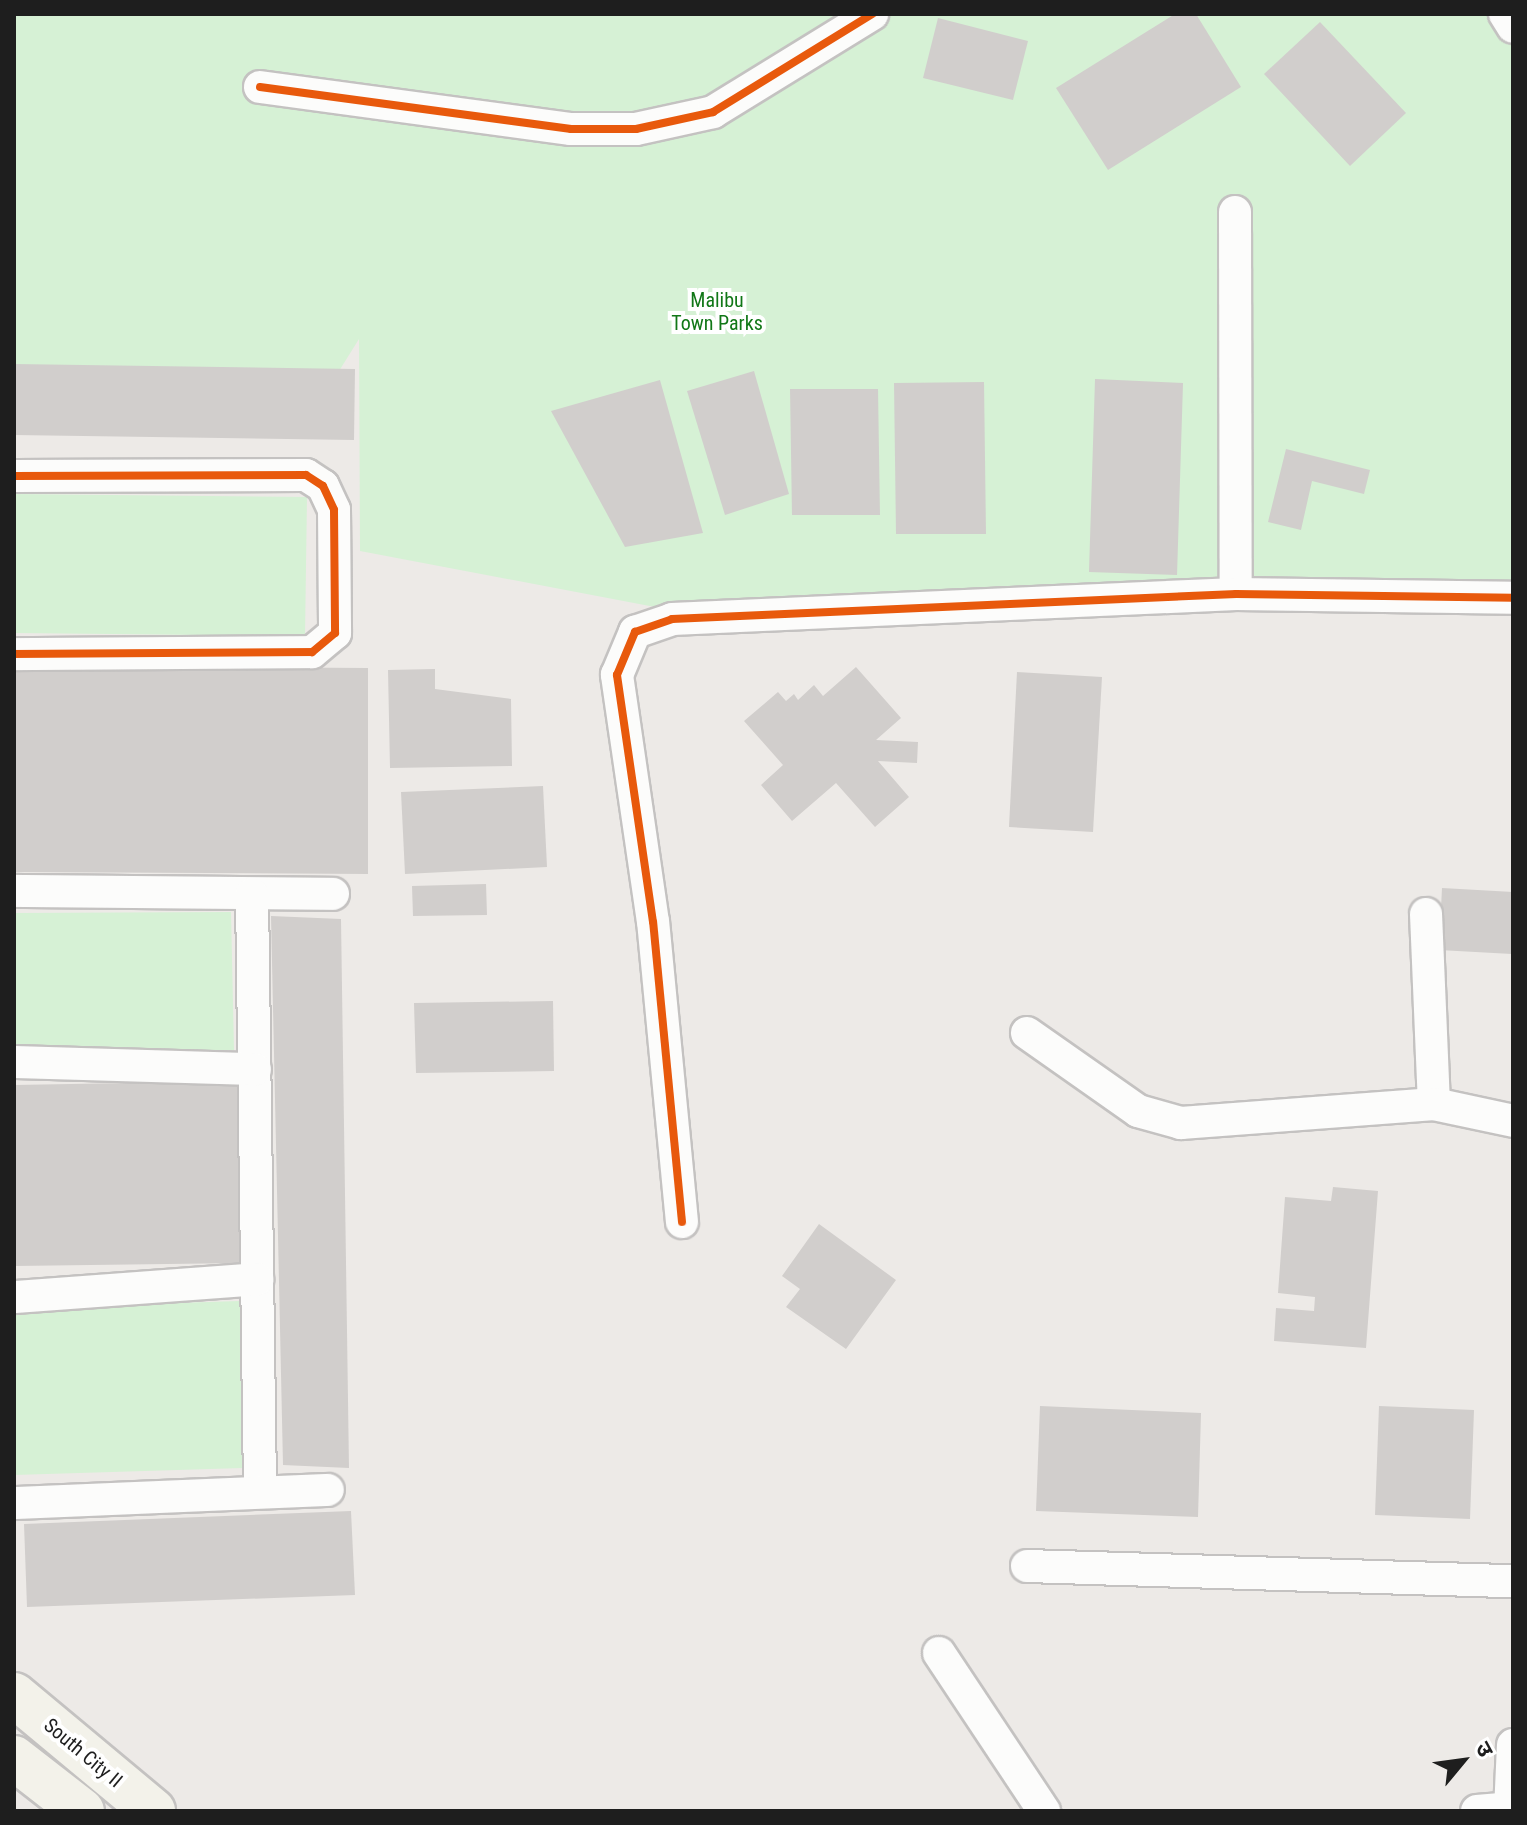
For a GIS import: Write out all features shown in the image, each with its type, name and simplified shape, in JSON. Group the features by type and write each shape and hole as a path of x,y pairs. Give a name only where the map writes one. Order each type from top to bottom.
{"main road":[{"name":"South City II","path":"14,1695 153,1811"},
{"path":"14,1758 82,1811"}],"street":[{"path":"260,87 571,129 636,129 713,112 872,14"},
{"path":"1505,14 1513,27"},
{"path":"1235,212 1236,594"},
{"path":"14,476 306,475 323,486 334,510 335,572 335,633 312,652 14,654"},
{"path":"682,1222 653,922 617,675 635,632 672,619 1236,594 1513,598"},
{"path":"14,891 333,894"},
{"path":"252,894 260,1488"},
{"path":"1426,914 1434,1104"},
{"path":"1027,1033 1138,1111 1181,1123 1434,1104 1513,1121"},
{"path":"14,1062 255,1069"},
{"path":"14,1297 257,1279"},
{"path":"14,1503 260,1488 328,1490"},
{"path":"1027,1566 1513,1581"},
{"path":"939,1653 1044,1811"},
{"path":"1477,1811 1511,1809 1513,1745"}],"green space":[{"name":"Malibu Town Parks","path":"14,14 1513,14 1513,586 676,611 360,551 359,339 309,419 14,375"},
{"path":"14,494 307,497 305,636 14,633"},
{"path":"231,912 234,1050 14,1052 14,913"},
{"path":"240,1301 243,1468 14,1475 14,1308"}],"building":[{"path":"1175,14 1196,14 1241,87 1108,170 1056,88"},
{"path":"938,18 1028,41 1013,100 923,78"},
{"path":"1320,22 1406,113 1350,166 1264,74"},
{"path":"14,364 355,369 354,440 14,435"},
{"path":"754,371 789,494 725,515 687,391"},
{"path":"1095,379 1183,383 1177,575 1089,572"},
{"path":"660,380 703,533 625,547 551,411"},
{"path":"984,382 986,534 896,534 894,383"},
{"path":"790,389 878,389 880,515 792,515"},
{"path":"1286,449 1370,470 1364,494 1312,481 1301,530 1268,522"},
{"path":"14,666 368,668 368,874 14,872"},
{"path":"856,667 901,718 876,740 918,742 917,763 878,761 909,797 875,827 836,783 792,821 761,785 783,765 744,721 778,692 786,701 794,694 798,700 814,685 823,696"},
{"path":"435,669 435,689 511,699 512,766 390,768 388,670"},
{"path":"1017,672 1102,677 1093,832 1009,827"},
{"path":"543,786 547,867 405,874 401,792"},
{"path":"486,884 487,915 413,916 412,886"},
{"path":"1442,888 1513,892 1512,954 1439,950"},
{"path":"271,916 341,919 349,1468 283,1465"},
{"path":"553,1001 554,1071 416,1073 414,1003"},
{"path":"241,1081 244,1263 14,1266 14,1085"},
{"path":"1333,1187 1378,1191 1366,1348 1274,1341 1276,1308 1314,1311 1315,1297 1278,1293 1285,1197 1331,1201"},
{"path":"819,1224 896,1280 846,1349 786,1307 800,1289 782,1276"},
{"path":"1040,1406 1201,1413 1198,1517 1036,1511"},
{"path":"1379,1406 1474,1410 1470,1519 1375,1515"},
{"path":"351,1511 355,1595 27,1607 24,1524"}],"cycle path":[{"path":"260,87 571,129 636,129 713,112 872,14"},
{"path":"14,476 306,475 323,486 334,510 335,633 312,652 14,654"},
{"path":"682,1222 653,922 617,675 635,632 672,619 1236,594 1513,598"}]}
